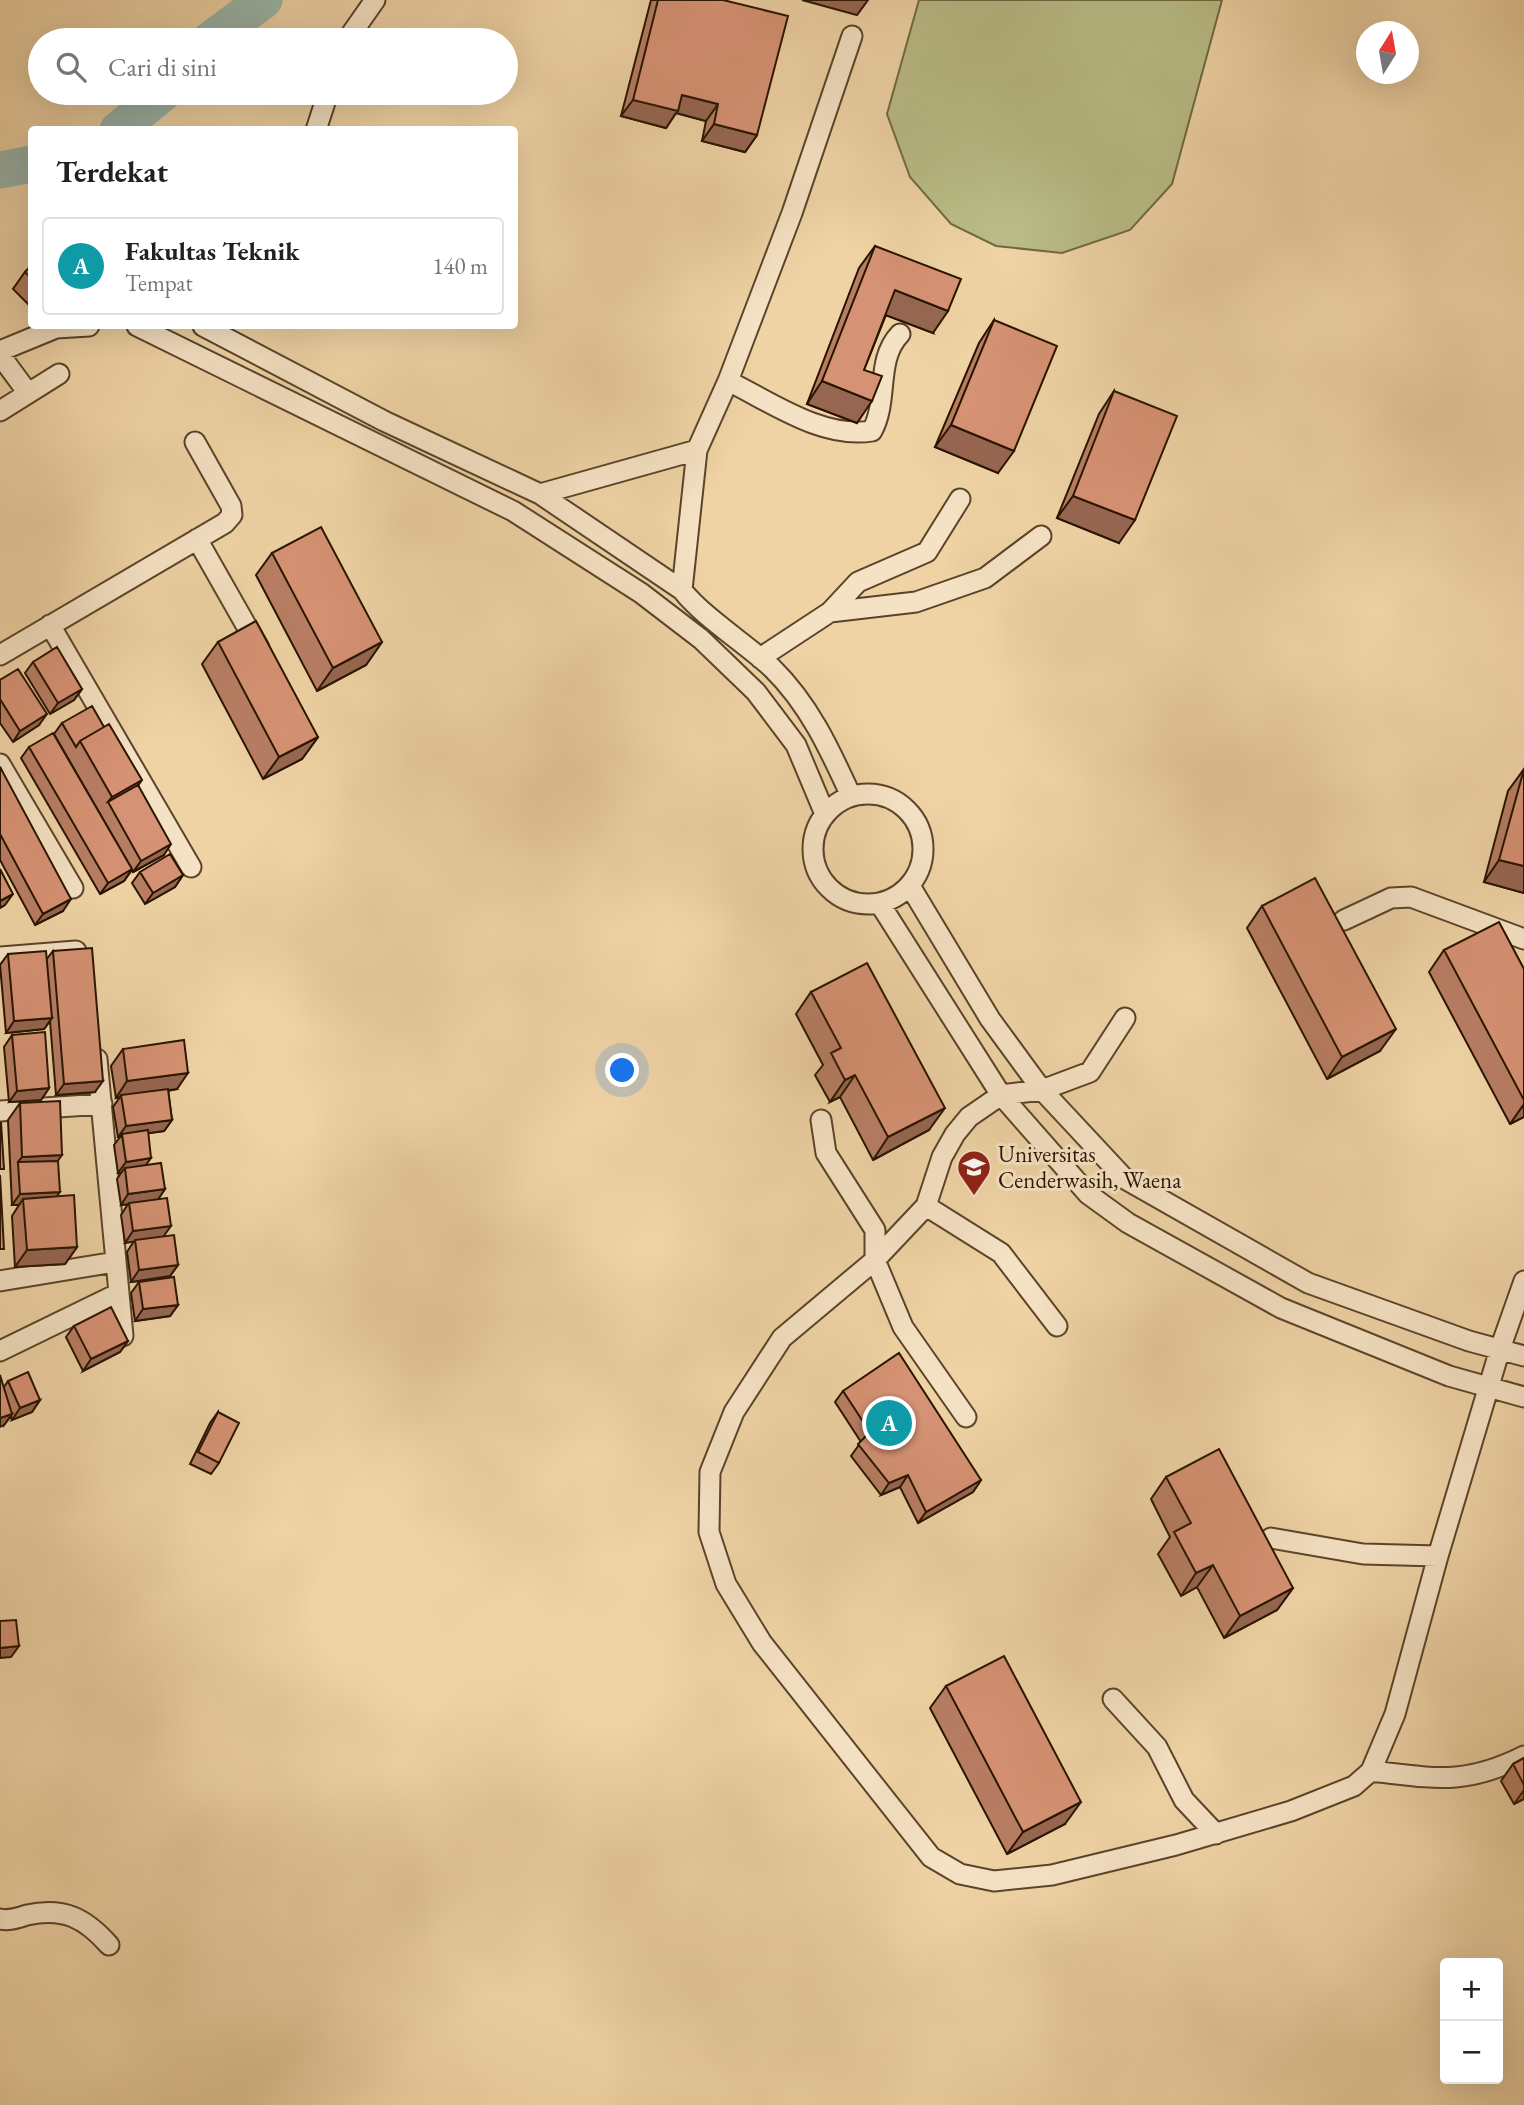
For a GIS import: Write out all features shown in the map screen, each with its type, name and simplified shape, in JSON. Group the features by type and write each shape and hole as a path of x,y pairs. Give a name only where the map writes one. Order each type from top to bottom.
{"street":[{"path":"355,28 374,0"},
{"path":"682,590 697,450 728,380 792,213 852,36"},
{"path":"317,126 324,105"},
{"path":"28,393 0,353 54,329"},
{"path":"143,329 513,511 641,593 701,639 756,692 796,745 825,814"},
{"path":"209,329 384,421 540,494 682,590 693,605 774,670 822,731 851,796"},
{"path":"728,380 828,428 848,434 872,431 884,392 884,366 893,341 900,334"},
{"path":"0,411 59,374"},
{"path":"0,655 225,523 232,515 231,506 195,442"},
{"path":"540,494 697,450"},
{"path":"760,658 830,612 858,582 927,552 960,499"},
{"path":"830,612 916,602 985,578 1041,536"},
{"path":"197,539 272,670"},
{"path":"50,625 191,867"},
{"path":"0,764 72,888"},
{"path":"880,795 905,808 921,832 923,860 910,886 897,897 880,904 851,901 826,886 816,869 812,850 816,831 825,814 851,796 880,795"},
{"path":"910,886 990,1019 1042,1090 1125,1179 1189,1218 1308,1283 1524,1356"},
{"path":"1344,920 1391,898 1410,897 1524,939"},
{"path":"880,904 1001,1095 1088,1194 1128,1223 1281,1308 1384,1351 1489,1388 1524,1397"},
{"path":"0,957 83,951 87,954 89,972"},
{"path":"1125,1018 1090,1072 1042,1090 1001,1095 969,1117 954,1134 942,1157 926,1206 875,1260 782,1338 734,1412 710,1472 709,1532 726,1584 762,1643 931,1857 960,1874 994,1881 1052,1875 1216,1834 1331,1797 1354,1786 1371,1771 1395,1714 1438,1556 1500,1349 1524,1281"},
{"path":"95,1038 123,1336"},
{"path":"0,1111 102,1104"},
{"path":"821,1119 827,1153 875,1230 875,1260 903,1327 966,1418"},
{"path":"926,1206 1001,1253 1057,1326"},
{"path":"0,1281 115,1262"},
{"path":"0,1351 119,1293"},
{"path":"1271,1538 1363,1554 1438,1556"},
{"path":"1113,1699 1157,1747 1184,1800 1216,1834"},
{"path":"1371,1771 1451,1780 1499,1769 1524,1756"},
{"path":"0,1919 10,1920 51,1911 73,1914 93,1927 109,1945"}],"green space":[{"path":"919,0 1222,0 1172,184 1130,230 1062,253 996,246 951,224 910,177 887,114"}],"building":[{"path":"658,0 723,0 788,16 757,135 714,124 718,104 682,95 678,111 633,100"},
{"path":"875,246 961,279 948,311 895,290 864,370 882,376 872,401 822,381"},
{"path":"994,320 1057,346 1014,451 951,425"},
{"path":"1114,391 1177,416 1135,520 1073,496"},
{"path":"321,527 382,642 333,668 272,553"},
{"path":"256,621 318,737 279,757 218,642"},
{"path":"57,647 82,689 58,703 33,662"},
{"path":"18,669 47,714 20,731 0,699 0,680"},
{"path":"92,706 104,727 80,741 76,747 62,723"},
{"path":"109,724 142,780 112,797 80,741"},
{"path":"53,733 132,869 108,883 29,747"},
{"path":"0,767 71,899 43,914 0,834"},
{"path":"1524,769 1524,866 1499,860"},
{"path":"138,785 171,844 141,861 108,802"},
{"path":"170,854 183,875 153,893 140,872"},
{"path":"0,869 13,894 0,901"},
{"path":"1315,878 1396,1029 1342,1057 1262,906"},
{"path":"1499,922 1524,969 1524,1100 1444,950"},
{"path":"92,948 103,1081 64,1084 53,951"},
{"path":"46,951 52,1018 14,1021 8,954"},
{"path":"867,963 945,1108 888,1137 855,1075 845,1080 831,1053 841,1048 811,992"},
{"path":"45,1032 49,1088 17,1091 12,1035"},
{"path":"184,1040 188,1073 127,1081 123,1049"},
{"path":"168,1089 172,1120 126,1126 121,1095"},
{"path":"60,1101 62,1155 22,1157 20,1103"},
{"path":"1,1123 4,1169 0,1169"},
{"path":"148,1130 151,1158 126,1162 122,1134"},
{"path":"58,1161 60,1192 20,1194 18,1162"},
{"path":"161,1163 165,1189 128,1194 125,1168"},
{"path":"0,1175 4,1249 0,1249"},
{"path":"74,1195 77,1247 27,1250 23,1199"},
{"path":"167,1198 171,1226 133,1231 129,1203"},
{"path":"174,1235 178,1265 139,1270 135,1240"},
{"path":"174,1277 178,1305 143,1309 139,1282"},
{"path":"111,1307 128,1341 91,1359 74,1326"},
{"path":"899,1353 981,1480 926,1512 908,1475 889,1483 858,1444 870,1432 843,1391"},
{"path":"28,1372 40,1400 20,1408 8,1381"},
{"path":"0,1375 12,1414 0,1418"},
{"path":"218,1412 239,1423 219,1463 198,1452"},
{"path":"1219,1449 1293,1588 1240,1616 1213,1565 1196,1573 1174,1532 1191,1523 1166,1477"},
{"path":"16,1620 19,1646 0,1648 0,1621"},
{"path":"1004,1656 1081,1802 1023,1832 946,1686"},
{"path":"1524,1758 1524,1785 1513,1764"}],"waterway":[{"path":"226,28 264,0"},
{"path":"123,126 148,105"},
{"path":"0,170 28,165"}],"place":[{"name":"Universitas Cenderwasih, Waena","path":"974,1197"},
{"name":"Fakultas Teknik","path":"889,1423"}]}
